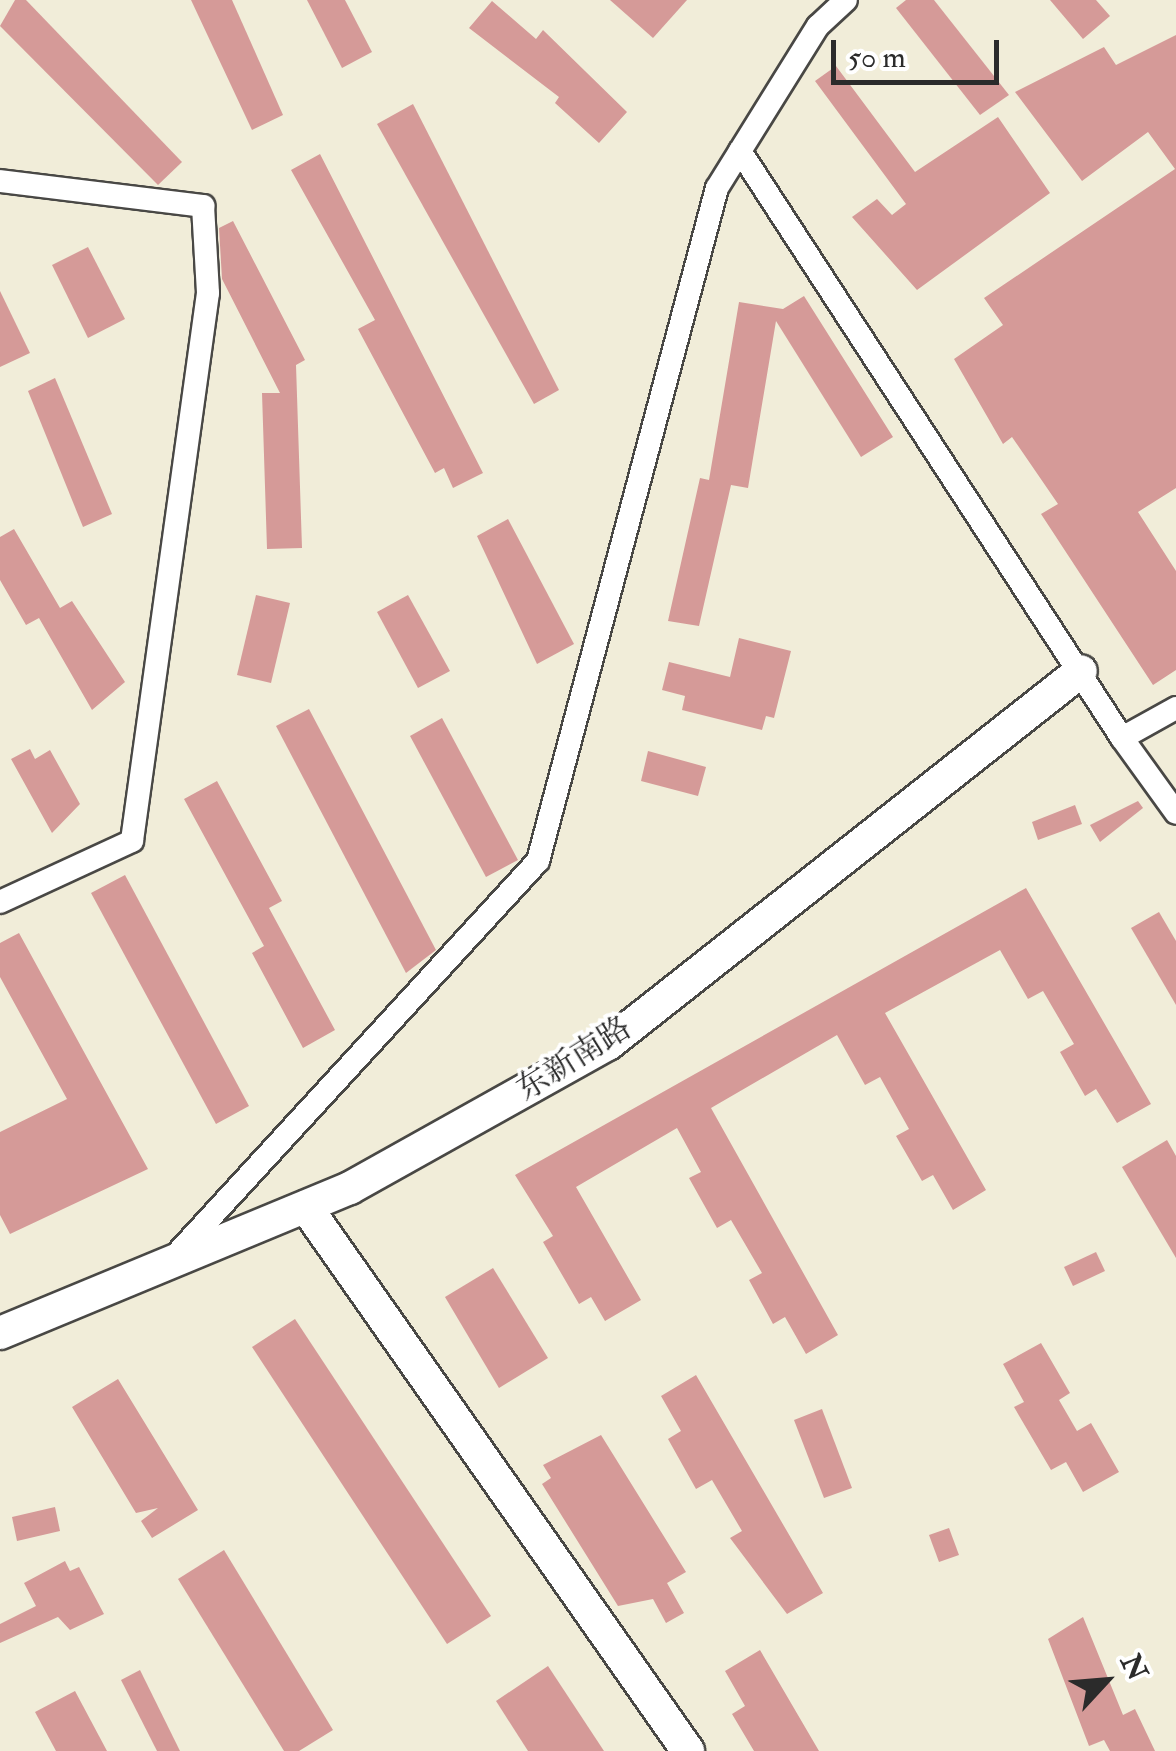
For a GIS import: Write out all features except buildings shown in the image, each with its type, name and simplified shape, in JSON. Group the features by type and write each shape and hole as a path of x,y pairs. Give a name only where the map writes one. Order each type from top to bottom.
{"main road":[{"name":"东新南路","path":"0,1333 306,1207 608,1044 1082,672"},
{"path":"306,1207 688,1751"}],"street":[{"path":"165,1268 538,862 718,188 818,26 846,0"},
{"path":"740,151 1122,738 1176,813"},
{"path":"0,181 203,206 208,293 132,841 0,902"},
{"path":"1122,738 1176,708"}]}
